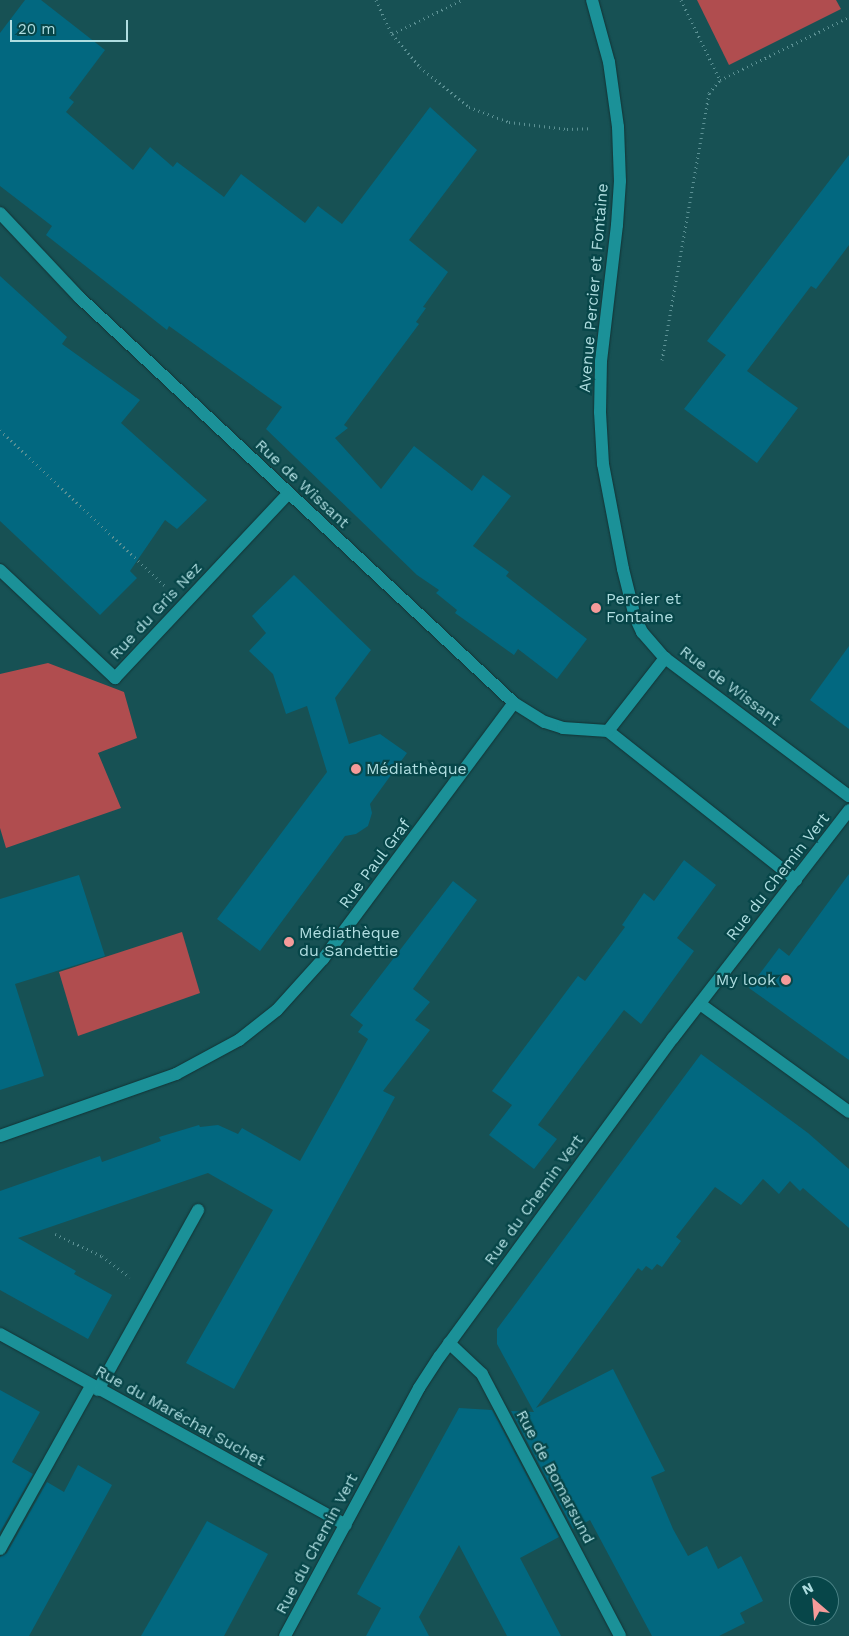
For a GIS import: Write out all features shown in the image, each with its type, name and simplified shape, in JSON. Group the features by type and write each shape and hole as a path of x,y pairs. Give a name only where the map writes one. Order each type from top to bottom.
{"street":[{"name":"Avenue Percier et Fontaine","path":"592,0 609,62 618,128 619,202 603,330 600,378 603,464 625,577 635,617 642,632 665,658"},
{"name":"Rue de Wissant","path":"0,213 79,297 288,494 514,703 530,715 554,725 578,730 608,731 665,658 849,796"},
{"name":"Rue du Gris Nez","path":"0,570 115,678 288,494"},
{"name":"Rue Paul Graf","path":"0,1136 176,1074 239,1040 277,1010 323,959 514,703"},
{"path":"608,731 796,880"},
{"name":"Rue du Chemin Vert","path":"285,1636 419,1388 449,1343 700,1004 848,813"},
{"path":"700,1004 849,1112"},
{"path":"0,1549 198,1210"},
{"name":"Rue du Maréchal Suchet","path":"0,1334 94,1388 346,1524"},
{"name":"Rue de Bomarsund","path":"449,1343 482,1374 620,1636"}],"path":[{"path":"376,0 392,34 420,68 469,107 509,122 566,129 618,128"},
{"path":"392,34 462,0"},
{"path":"681,0 720,80"},
{"path":"662,360 708,93 720,80 849,17"},
{"path":"0,430 185,604"},
{"path":"55,1234 102,1256 121,1272 153,1290"}],"shaded area":[{"path":"697,0 836,0 841,9 729,65"},
{"path":"48,663 124,692 137,738 98,753 121,808 6,848 0,828 0,674"},
{"path":"182,932 200,993 78,1036 59,972"}],"building":[{"path":"25,0 41,0 105,50 69,98 74,102 66,112 133,170 150,147 173,167 177,162 224,197 241,174 305,223 318,206 342,224 430,107 477,150 409,240 448,272 423,307 426,308 416,322 419,324 344,425 348,428 335,438 381,489 414,446 472,491 483,475 511,496 473,546 509,572 506,576 587,639 557,679 518,649 514,655 455,613 457,610 436,593 439,590 417,575 266,429 282,407 169,326 167,330 46,235 52,226 0,186 0,33"},
{"path":"849,155 849,245 816,289 811,286 747,371 798,408 757,463 684,409 726,355 707,341"},
{"path":"0,276 67,337 62,344 140,400 121,423 207,500 177,529 165,520 130,571 137,578 100,615 0,521"},
{"path":"294,575 371,650 335,698 349,744 380,734 407,753 370,804 372,813 368,826 356,834 345,836 260,951 217,919 327,772 307,706 286,714 273,674 249,651 266,633 252,616"},
{"path":"849,646 849,729 810,700"},
{"path":"684,860 716,885 677,938 694,951 641,1024 624,1010 538,1125 557,1139 534,1169 489,1135 512,1105 492,1091 578,976 585,981 625,927 622,925 644,893 654,901"},
{"path":"849,874 849,1060 749,988 779,948 789,956"},
{"path":"79,875 105,956 15,984 44,1076 0,1090 0,899"},
{"path":"453,881 477,900 413,989 430,1002 415,1020 430,1030 383,1091 395,1097 234,1389 186,1363 273,1210 208,1173 18,1238 76,1271 74,1274 112,1295 88,1339 0,1290 0,1191 100,1156 102,1162 161,1141 159,1137 199,1125 200,1127 218,1125 238,1134 242,1128 300,1161 368,1039 358,1032 363,1025 350,1015"},
{"path":"701,1054 808,1133 849,1169 849,1228 803,1188 800,1191 790,1181 779,1194 763,1179 741,1205 715,1187 676,1237 681,1241 662,1267 657,1264 652,1270 646,1266 642,1271 638,1268 536,1408 613,1369 665,1471 651,1477 673,1529 688,1556 707,1546 718,1569 741,1556 763,1601 740,1613 745,1623 719,1636 652,1636 590,1520 573,1529 511,1411 534,1412 497,1344 497,1329"},
{"path":"0,1390 40,1412 12,1462 33,1474 0,1532"},
{"path":"459,1408 492,1410 559,1537 520,1558 561,1636 507,1636 459,1545 419,1617 429,1636 366,1636 381,1608 357,1594"},
{"path":"78,1465 112,1485 29,1636 0,1636 0,1557 7,1553 47,1482 64,1492"},
{"path":"207,1521 268,1554 224,1636 141,1636"}],"place":[{"name":"Percier et Fontaine","path":"596,608"},
{"name":"Médiathèque","path":"356,769"},
{"name":"Médiathèque du Sandettie","path":"289,942"},
{"name":"My look","path":"786,980"}]}
